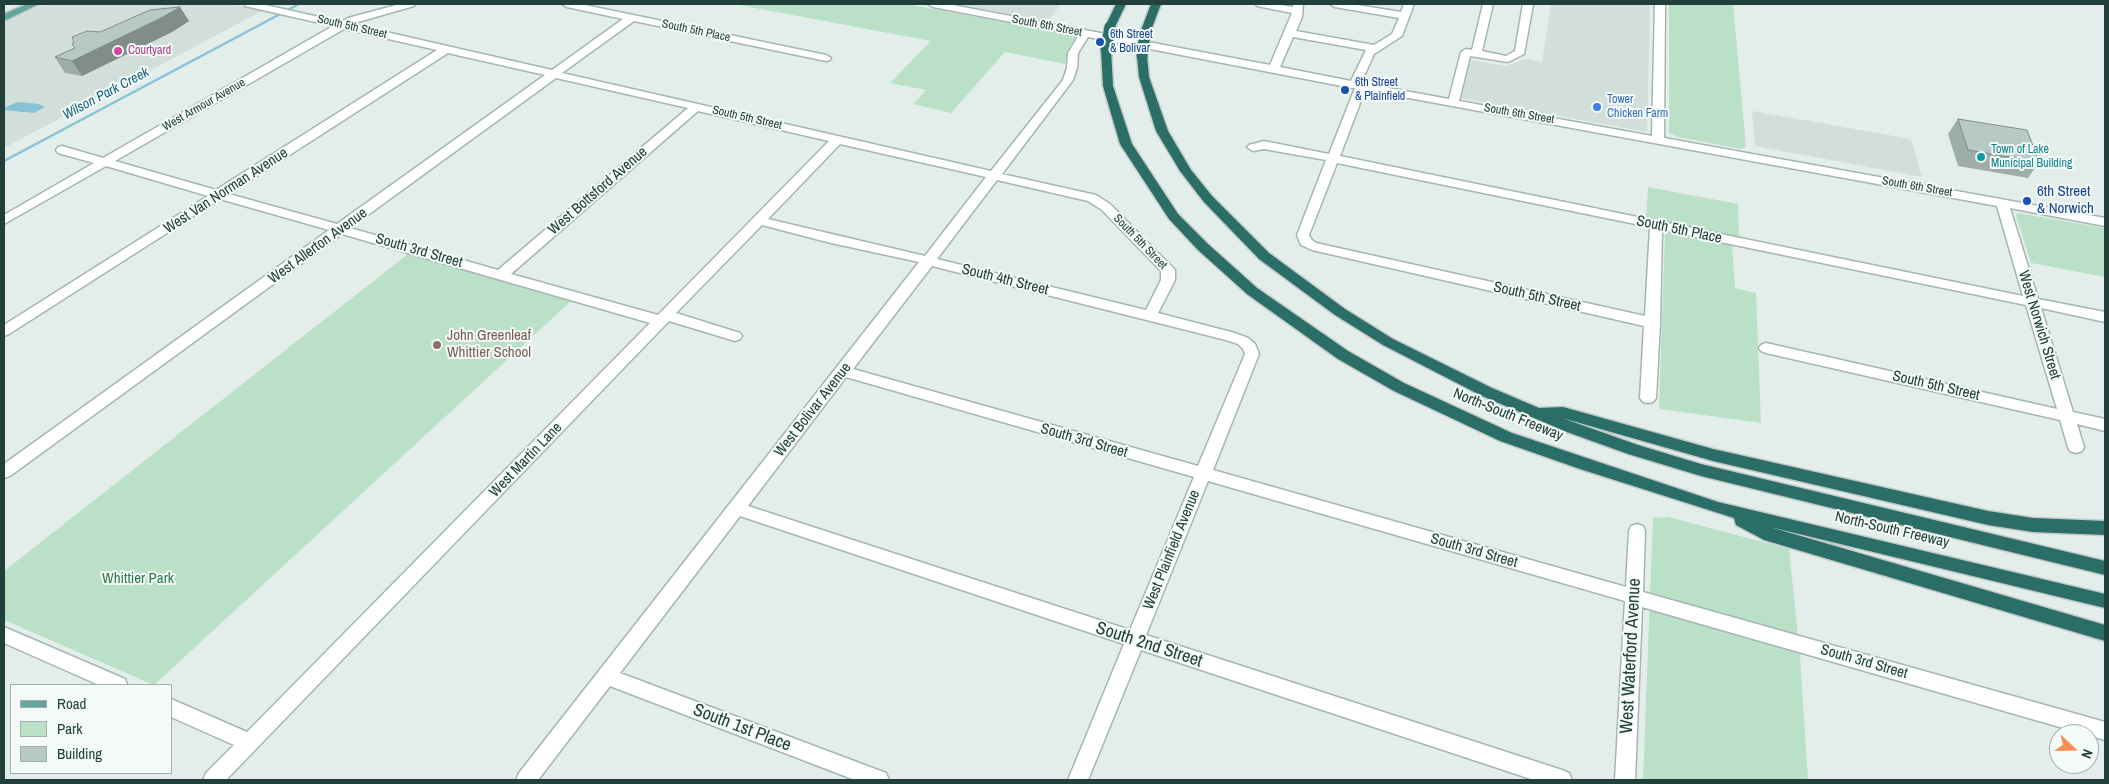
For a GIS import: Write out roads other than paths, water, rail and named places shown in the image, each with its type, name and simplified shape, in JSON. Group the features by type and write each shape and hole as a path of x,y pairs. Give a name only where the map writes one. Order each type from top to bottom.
{"highway":[{"name":"North-South Freeway","path":"1121,4 1110,27 1106,49 1108,86 1126,144 1147,178 1173,216 1203,247 1252,291 1343,355 1399,387 1506,437 1718,508 2105,601"},
{"name":"North-South Freeway","path":"1156,4 1145,33 1142,56 1144,77 1162,131 1186,170 1208,199 1264,256 1317,297 1388,342 1479,388 1572,428 1634,450 1701,470 2105,568"},
{"path":"1540,413 1563,412 1713,455 1988,518 2033,526 2105,528"},
{"path":"1718,508 1770,535 2105,633"}],"main road":[{"path":"4,8 13,4"},
{"path":"4,18 34,4"}],"street":[{"name":"South 5th Street","path":"249,4 1086,196 1097,200 1106,207 1168,270 1168,280 1150,316"},
{"name":"West Armour Avenue","path":"4,220 352,20 410,4"},
{"name":"South 5th Place","path":"567,4 826,58"},
{"name":"South 6th Street","path":"933,4 1453,103 2105,222"},
{"path":"1261,4 1298,7 1290,33 1274,69"},
{"path":"1335,4 1404,16"},
{"path":"1332,158 1370,52 1397,36 1409,4"},
{"path":"1476,54 1488,4"},
{"path":"1453,103 1466,52 1508,59 1520,52 1528,4"},
{"path":"1658,139 1660,4"},
{"name":"West Allerton Avenue","path":"4,472 631,18"},
{"name":"West Bolivar Avenue","path":"526,780 1068,80 1072,68 1073,53 1085,33"},
{"path":"1290,33 1377,48"},
{"name":"West Van Norman Avenue","path":"4,332 447,48"},
{"name":"West Bottsford Avenue","path":"500,275 696,107"},
{"name":"West Martin Lane","path":"213,780 838,139"},
{"name":"South 5th Place","path":"1253,147 1264,145 1332,158 2105,317"},
{"name":"South 3rd Street","path":"62,150 500,275 735,336"},
{"name":"South 5th Street","path":"1332,158 1303,235 1306,242 1312,246 1653,323"},
{"name":"West Norwich Street","path":"2002,203 2076,447"},
{"name":"South 4th Street","path":"758,220 1238,338 1250,347"},
{"path":"1648,398 1653,323 1656,226"},
{"name":"West Plainfield Avenue","path":"1078,780 1251,358 1250,347"},
{"name":"South 5th Street","path":"1766,348 2105,425"},
{"name":"South 3rd Street","path":"843,372 2105,731"},
{"name":"South 2nd Street","path":"737,509 1562,780"},
{"name":"West Waterford Avenue","path":"1625,780 1636,532"},
{"path":"4,635 116,684"},
{"name":"South 1st Place","path":"606,676 879,780"},
{"path":"172,708 250,742"}],"water":[{"path":"18,102 39,104 45,107 34,113 4,110 6,107"}],"waterway":[{"name":"Wilson Park Creek","path":"4,161 299,4"}],"place":[{"name":"6th Street & Bolivar","path":"1100,42"},
{"name":"Courtyard","path":"118,51"},
{"name":"6th Street & Plainfield","path":"1345,90"},
{"name":"Tower Chicken Farm","path":"1597,107"},
{"name":"Town of Lake Municipal Building","path":"1981,157"},
{"name":"6th Street & Norwich","path":"2027,201"},
{"name":"John Greenleaf Whittier School","path":"437,345"}],"park label":[{"name":"Whittier Park","path":"138,579"}]}
